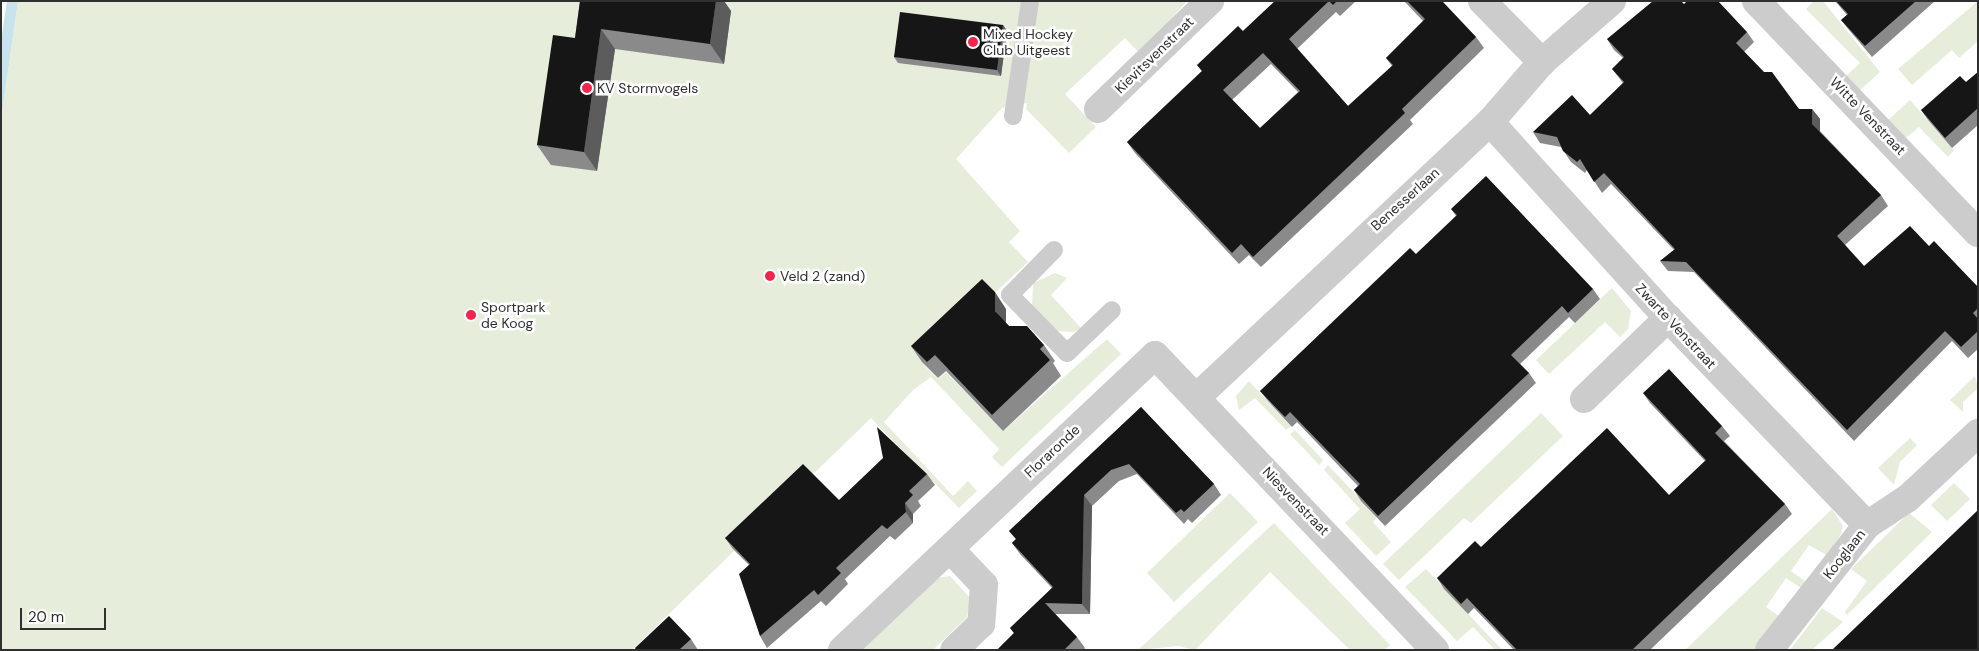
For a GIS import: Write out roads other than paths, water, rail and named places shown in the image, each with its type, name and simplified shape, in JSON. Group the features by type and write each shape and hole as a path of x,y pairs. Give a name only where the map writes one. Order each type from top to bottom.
{"street":[{"name":"Kievitsvenstraat","path":"1098,109 1210,1"},
{"path":"1482,1 1542,62"},
{"name":"Benesserlaan","path":"1197,397 1490,122 1542,62 1612,1"},
{"name":"Witte Venstraat","path":"1756,1 1978,233"},
{"name":"Zwarte Venstraat","path":"1490,122 1668,318 1867,525"},
{"path":"1584,399 1668,318"},
{"name":"Niesvenstraat","path":"1155,355 1197,397 1435,650"},
{"name":"Floraronde","path":"842,650 951,550 1155,355"},
{"name":"Kooglaan","path":"1769,650 1867,525 1908,498 1978,433"},
{"path":"951,550 984,586 981,624 954,650"}],"lane":[{"path":"1013,116 1030,1"},
{"path":"1054,250 1010,295 1067,353 1112,310"}],"water":[{"path":"7,1 18,1 1,120 1,41"}],"place":[{"name":"Mixed Hockey Club Uitgeest","path":"973,42"},
{"name":"KV Stormvogels","path":"587,88"},
{"name":"Veld 2 (zand)","path":"770,276"},
{"name":"Sportpark de Koog","path":"471,315"}]}
